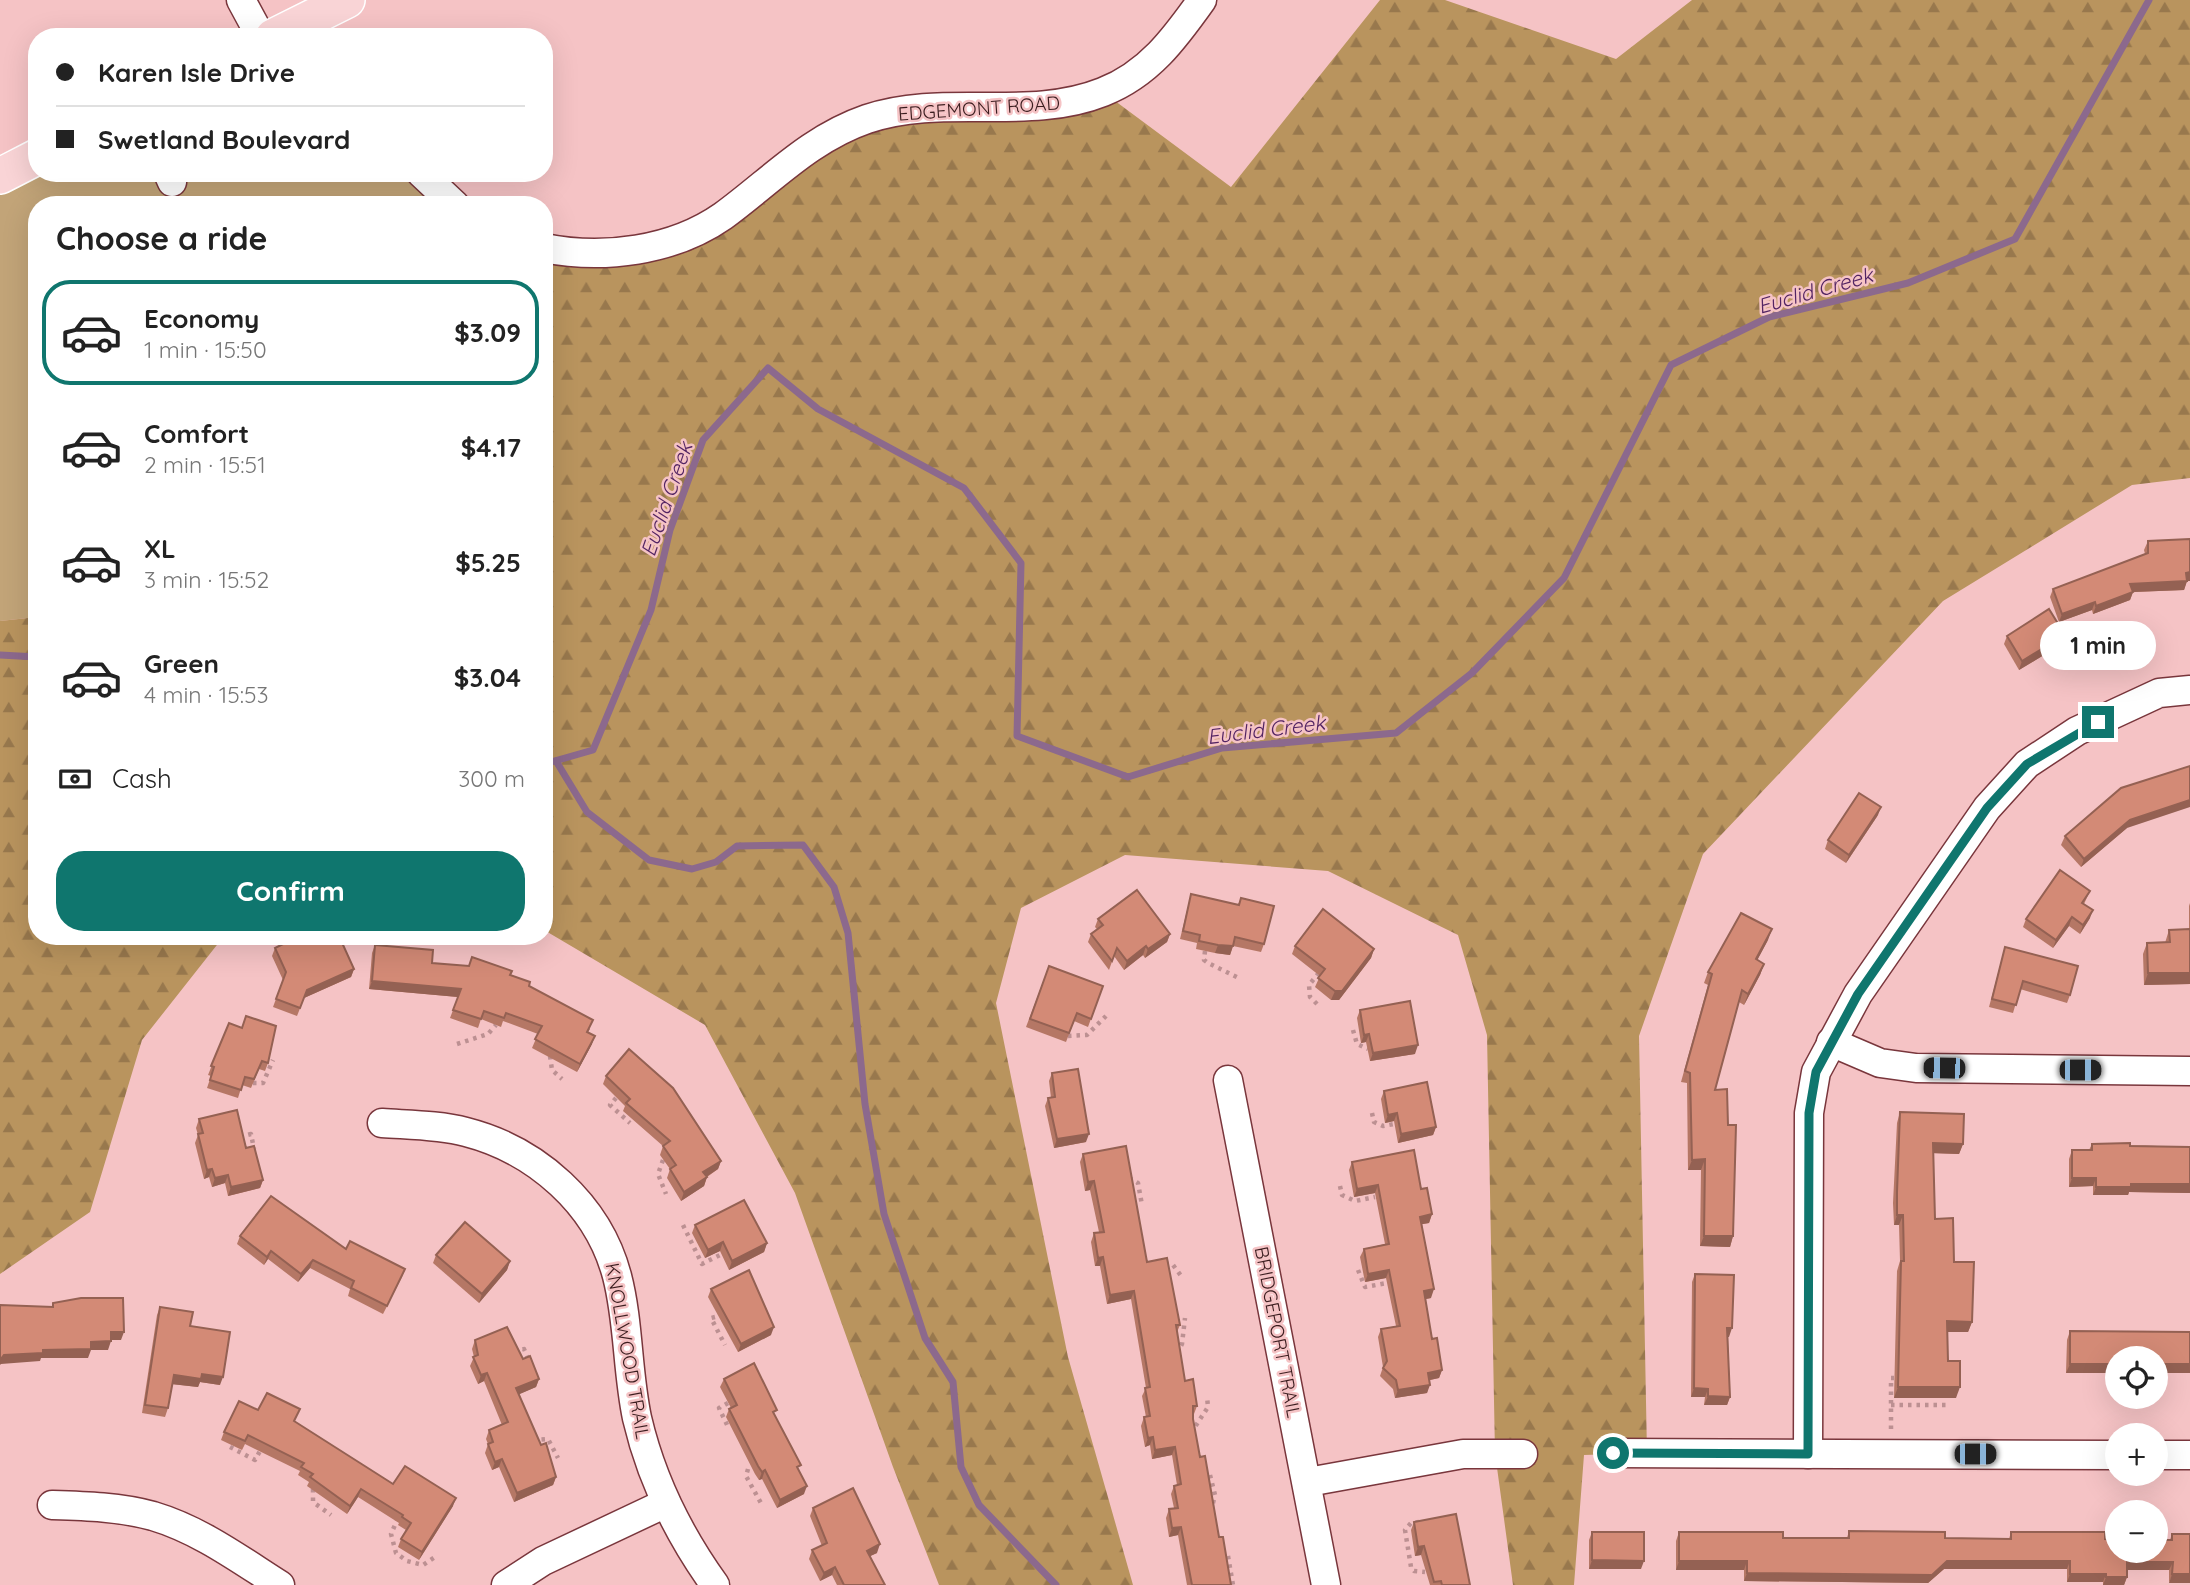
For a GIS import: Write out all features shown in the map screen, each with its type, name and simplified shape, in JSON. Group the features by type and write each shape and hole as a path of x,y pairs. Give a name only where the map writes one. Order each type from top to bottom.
{"main road":[{"path":"292,28 347,0"},
{"path":"0,176 28,162"}],"street":[{"path":"241,0 268,28"},
{"name":"EDGEMONT ROAD","path":"553,249 590,253 622,252 657,245 691,232 721,217 799,153 828,134 869,118 951,106 1023,106 1066,102 1103,92 1140,72 1169,46 1202,0"},
{"path":"431,182 445,196"},
{"path":"1808,1454 1809,1113 1816,1072 1831,1042 1858,994 1979,819 2027,764 2077,732 2159,693 2190,690"},
{"path":"1831,1042 1881,1063 1916,1068 2190,1071"},
{"name":"BRIDGEPORT TRAIL","path":"1228,1080 1326,1585"},
{"name":"KNOLLWOOD TRAIL","path":"382,1123 464,1132 506,1146 550,1174 586,1212 606,1244 617,1276 638,1419 666,1503 715,1585"},
{"path":"1613,1453 2105,1455"},
{"path":"1308,1482 1463,1454 1523,1454"},
{"path":"2168,1455 2190,1455"},
{"path":"506,1585 543,1562 666,1503"},
{"path":"51,1505 122,1510 168,1521 221,1547 280,1585"}],"path":[{"path":"1205,951 1204,960 1208,964 1241,979"},
{"path":"1317,1004 1310,997 1309,985 1318,974"},
{"path":"1068,1036 1087,1035 1106,1016"},
{"path":"457,1044 488,1034 496,1025"},
{"path":"1353,1030 1357,1044 1368,1048"},
{"path":"550,1056 552,1070 562,1079"},
{"path":"253,1083 263,1083 273,1060"},
{"path":"616,1098 610,1105 630,1123"},
{"path":"1372,1113 1374,1122 1382,1126 1394,1124"},
{"path":"239,1137 251,1134 257,1158"},
{"path":"663,1160 658,1174 666,1194"},
{"path":"1128,1178 1138,1183 1142,1205"},
{"path":"1340,1186 1342,1195 1351,1200 1376,1197"},
{"path":"683,1225 702,1264 722,1254"},
{"path":"1160,1263 1173,1265 1182,1277"},
{"path":"1357,1270 1365,1287 1387,1283"},
{"path":"715,1317 711,1318 724,1345"},
{"path":"1176,1353 1182,1344 1185,1318"},
{"path":"514,1353 524,1349 534,1373"},
{"path":"1891,1454 1891,1378 1894,1378"},
{"path":"1191,1433 1208,1408 1208,1397"},
{"path":"728,1403 719,1408 729,1429"},
{"path":"1891,1405 1946,1405"},
{"path":"532,1440 548,1439 558,1458"},
{"path":"230,1447 256,1460 260,1451"},
{"path":"748,1469 746,1476 762,1505"},
{"path":"1210,1475 1215,1495 1213,1507 1210,1508"},
{"path":"313,1489 313,1502 331,1515"},
{"path":"398,1518 391,1534 396,1553 407,1561 423,1564 435,1557"},
{"path":"1424,1521 1411,1523 1405,1531 1411,1567 1414,1571 1425,1572"},
{"path":"1228,1556 1233,1585"}],"shaded area":[{"path":"28,174 28,182 430,182 439,191 435,196 28,196 28,618 0,621 0,176"}],"green space":[{"path":"1380,0 1445,0 1616,59 1692,0 2190,0 2190,478 2132,485 1943,601 1703,854 1639,1036 1647,1453 1584,1455 1574,1585 1513,1585 1495,1453 1487,1035 1458,935 1328,871 1125,855 1021,908 996,1003 1068,1357 1133,1585 939,1585 893,1467 795,1193 705,1025 553,935 553,248 657,245 828,134 1103,92 1231,187"},
{"path":"28,618 28,945 217,945 142,1040 90,1212 0,1274 0,621"}],"building":[{"path":"2190,539 2190,572 2186,573 2187,581 2130,584 2133,592 2096,606 2095,602 2062,614 2053,589 2148,553 2148,541"},
{"path":"2049,609 2065,635 2022,661 2007,636"},
{"path":"2190,766 2190,800 2130,820 2084,859 2065,836 2121,788"},
{"path":"1859,793 1881,807 1849,855 1828,840"},
{"path":"2060,870 2090,891 2082,903 2093,910 2083,925 2072,917 2056,940 2026,919"},
{"path":"1137,890 1170,934 1148,949 1146,946 1127,961 1117,948 1112,961 1091,934 1103,925 1098,919"},
{"path":"1191,894 1239,905 1241,898 1274,906 1264,944 1235,937 1233,946 1218,945 1199,941 1200,935 1183,931"},
{"path":"1323,909 1374,949 1342,991 1335,991 1318,978 1325,969 1295,946"},
{"path":"1741,913 1772,929 1756,959 1764,964 1748,994 1742,990 1715,1090 1727,1089 1728,1125 1736,1125 1733,1236 1704,1236 1705,1159 1692,1160 1690,1073 1685,1071 1712,974 1708,972"},
{"path":"2190,929 2190,973 2148,973 2147,943 2170,942 2169,930"},
{"path":"281,945 343,945 354,969 307,990 300,1008 276,999 286,972 275,948"},
{"path":"375,945 433,950 432,963 469,966 472,957 512,971 510,975 530,982 529,986 593,1020 587,1032 595,1036 580,1064 535,1039 542,1026 506,1013 504,1018 484,1011 481,1019 453,1010 461,989 372,981"},
{"path":"2005,947 2078,966 2070,995 2023,981 2016,1005 1992,999"},
{"path":"1049,966 1103,986 1091,1019 1077,1013 1069,1033 1030,1019"},
{"path":"1410,1001 1418,1045 1373,1053 1369,1034 1364,1035 1360,1010"},
{"path":"246,1016 276,1026 268,1063 262,1061 254,1079 245,1077 241,1090 210,1080 214,1067 211,1066 229,1023 242,1028"},
{"path":"629,1049 673,1088 721,1161 703,1172 707,1177 684,1192 670,1169 676,1165 663,1146 670,1141 626,1103 630,1099 606,1076"},
{"path":"1078,1069 1089,1134 1057,1139 1048,1098 1055,1097 1052,1073"},
{"path":"1427,1082 1436,1127 1401,1134 1397,1113 1388,1115 1384,1091"},
{"path":"237,1110 246,1148 254,1146 263,1180 231,1187 228,1175 215,1178 212,1169 207,1170 198,1134 203,1133 199,1119"},
{"path":"1900,1112 1964,1114 1963,1144 1933,1143 1935,1219 1953,1218 1954,1262 1974,1262 1972,1322 1947,1321 1948,1361 1960,1361 1960,1387 1898,1387 1901,1261 1904,1261 1903,1215 1897,1215"},
{"path":"2130,1143 2130,1146 2190,1147 2190,1184 2096,1187 2096,1178 2072,1178 2072,1150 2092,1150 2092,1144"},
{"path":"1126,1146 1147,1262 1167,1258 1180,1325 1176,1325 1185,1381 1193,1379 1197,1406 1193,1406 1193,1419 1200,1457 1205,1456 1219,1537 1223,1537 1231,1585 1192,1585 1181,1527 1172,1528 1169,1509 1178,1508 1174,1486 1181,1484 1175,1447 1155,1450 1153,1437 1148,1438 1144,1417 1150,1416 1145,1388 1150,1387 1134,1291 1110,1295 1103,1257 1098,1258 1094,1233 1104,1232 1094,1181 1088,1182 1083,1154"},
{"path":"1414,1150 1421,1189 1427,1188 1432,1214 1420,1217 1434,1289 1424,1291 1432,1339 1437,1338 1442,1370 1428,1373 1430,1385 1398,1390 1396,1380 1383,1368 1387,1361 1381,1329 1400,1326 1389,1270 1368,1274 1364,1249 1389,1244 1378,1185 1357,1189 1352,1162"},
{"path":"271,1196 346,1249 350,1241 405,1269 387,1306 351,1288 354,1281 313,1260 301,1274 271,1251 267,1257 240,1236"},
{"path":"744,1200 767,1243 732,1261 723,1242 708,1250 695,1225"},
{"path":"465,1222 510,1261 482,1294 436,1255"},
{"path":"749,1270 774,1327 741,1344 711,1289"},
{"path":"1695,1274 1734,1275 1732,1328 1727,1328 1730,1397 1708,1396 1708,1389 1694,1388"},
{"path":"81,1298 123,1298 124,1332 111,1332 111,1341 91,1342 91,1349 43,1350 43,1353 4,1355 0,1360 0,1305 53,1307 53,1303"},
{"path":"160,1307 193,1312 190,1326 230,1332 223,1377 202,1374 201,1379 174,1375 168,1408 145,1405"},
{"path":"507,1327 523,1359 530,1356 539,1379 516,1388 541,1445 546,1443 556,1477 517,1493 502,1459 495,1462 488,1444 493,1442 489,1430 508,1422 487,1373 481,1375 473,1357 478,1355 475,1340"},
{"path":"2070,1331 2190,1332 2190,1364 2168,1364 2168,1346 2105,1346 2105,1364 2070,1364"},
{"path":"754,1363 777,1410 773,1412 801,1465 797,1467 807,1486 780,1500 765,1470 762,1472 758,1466 729,1409 737,1405 724,1379"},
{"path":"267,1393 300,1409 294,1421 393,1484 405,1466 456,1498 422,1552 401,1539 411,1523 402,1517 403,1515 361,1489 350,1506 310,1477 313,1474 301,1467 304,1463 248,1435 245,1441 224,1432 239,1401 258,1410"},
{"path":"853,1488 880,1544 867,1551 885,1585 844,1585 835,1567 824,1573 812,1550 827,1543 813,1508"},
{"path":"1456,1514 1470,1585 1442,1585 1441,1581 1434,1582 1424,1546 1418,1547 1414,1522"},
{"path":"1849,1531 1945,1532 1945,1538 2011,1539 2011,1532 2105,1532 2105,1563 2127,1563 2127,1577 2070,1574 2070,1561 1947,1561 1932,1575 1747,1573 1747,1561 1679,1561 1679,1532 1783,1532 1783,1538 1849,1538"},
{"path":"1592,1532 1644,1532 1644,1561 1592,1560"},
{"path":"2172,1534 2190,1534 2190,1574 2172,1574 2173,1562 2168,1562 2168,1540 2172,1540"}],"waterway":[{"name":"Euclid Creek","path":"553,761 593,750 651,610 670,530 703,440 768,368 818,409 964,488 1021,563 1017,736 1128,777 1222,748 1396,733 1472,673 1564,578 1671,365 1769,317 1908,283 2015,239 2149,0"},
{"name":"Euclid Creek","path":"0,655 28,657"},
{"path":"556,761 587,812 649,860 692,869 716,862 737,846 803,845 834,887 848,933 865,1104 884,1214 925,1338 953,1382 961,1467 979,1505 1056,1585"}],"route":[{"path":"1613,1453 1808,1454 1809,1113 1816,1072 1858,994 1987,808 2027,764 2098,722"}]}
